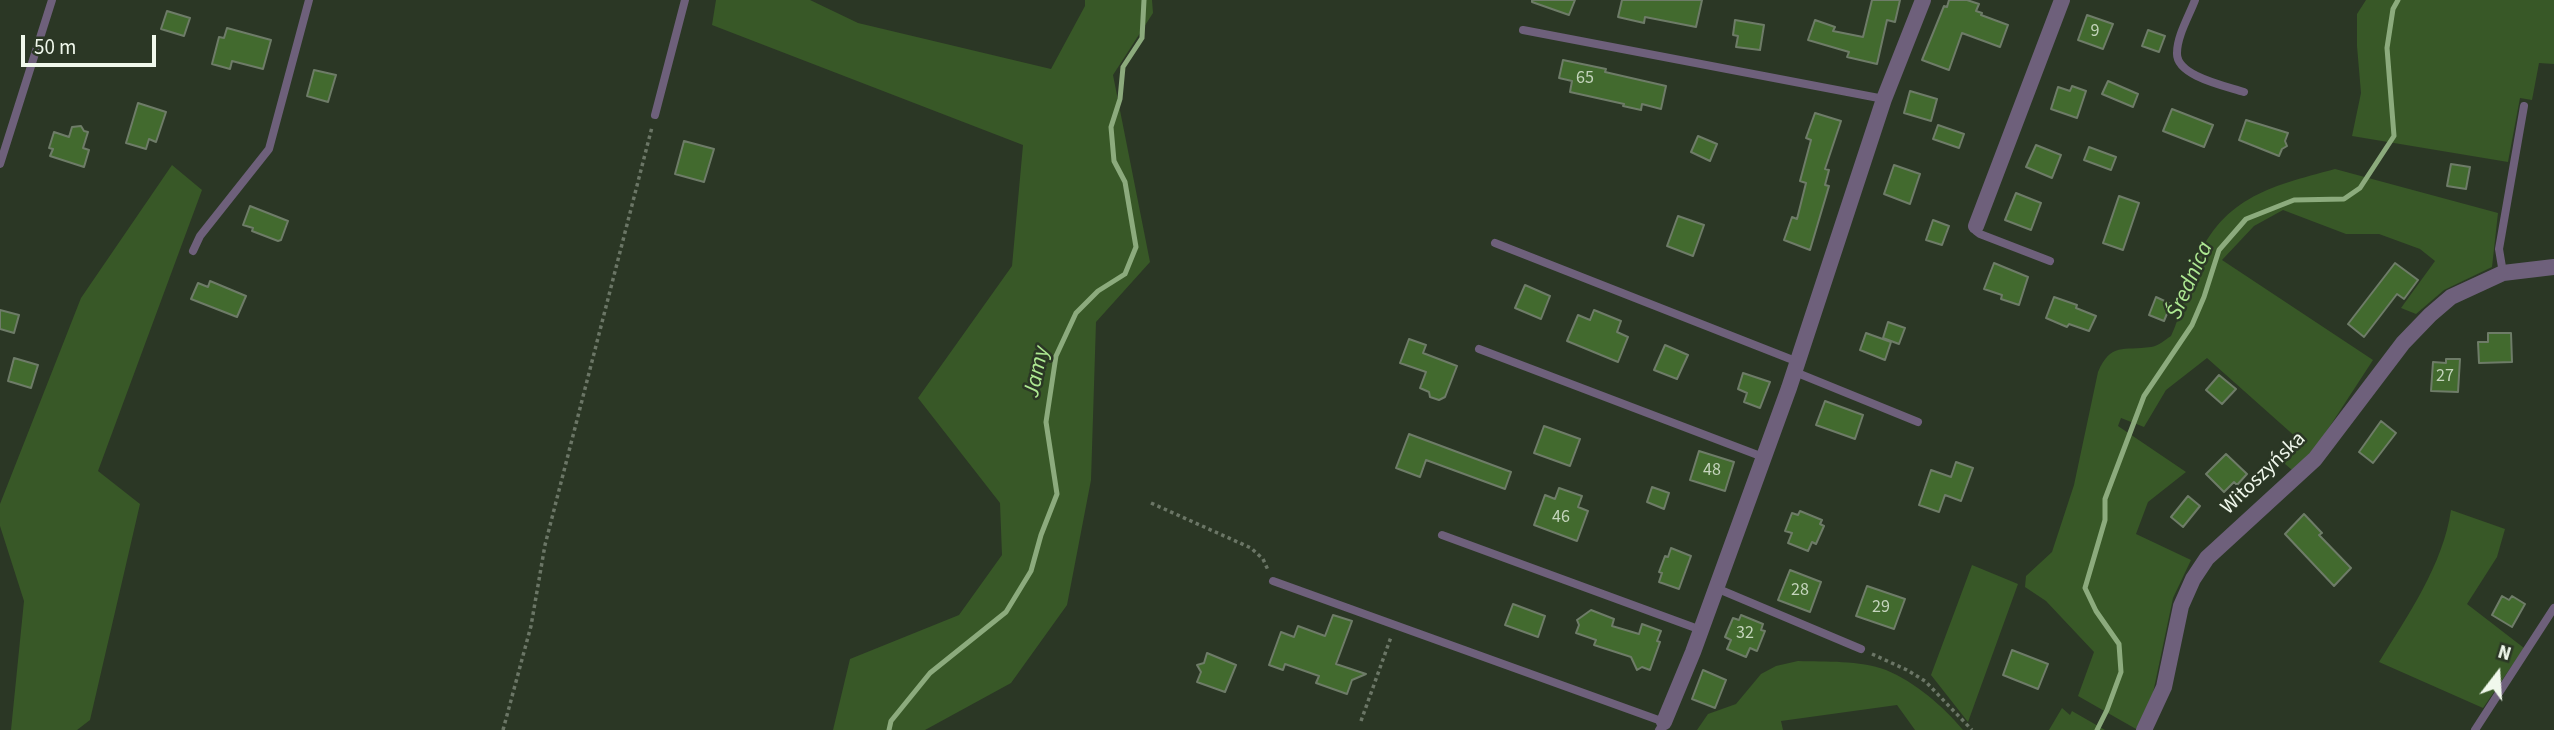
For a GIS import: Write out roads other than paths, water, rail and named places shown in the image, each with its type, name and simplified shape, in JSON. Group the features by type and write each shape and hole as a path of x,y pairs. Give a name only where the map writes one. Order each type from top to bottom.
{"street":[{"path":"1661,726 1675,700 1796,367 1884,99 1923,0"},
{"path":"1976,226 2062,0"},
{"name":"Witoszyńska","path":"2144,730 2164,687 2180,606 2207,558 2315,459 2403,343 2451,297 2503,273 2554,267"}],"lane":[{"path":"0,164 52,0"},
{"path":"193,251 200,236 269,149 309,0"},
{"path":"655,115 685,0"},
{"path":"2195,0 2178,46 2176,55 2179,63 2192,74 2244,92"},
{"path":"1523,30 1884,99"},
{"path":"2503,273 2499,249 2524,106"},
{"path":"1976,226 1976,231 1980,234 2050,261"},
{"path":"1495,243 1796,367 1918,422"},
{"path":"1479,349 1763,457"},
{"path":"1441,535 1701,630"},
{"path":"1273,582 1661,726"},
{"path":"1716,588 1861,649"},
{"path":"2475,730 2554,608"}],"waterway":[{"name":"Jamy","path":"889,730 891,721 930,673 1006,612 1031,571 1057,494 1046,422 1056,356 1076,313 1098,291 1125,274 1136,247 1125,182 1114,161 1111,127 1120,99 1123,67 1142,38 1144,0"},
{"name":"Średnica","path":"2097,730 2121,672 2119,644 2096,611 2085,588 2105,520 2105,499 2144,396 2192,325 2219,250 2246,219 2294,200 2344,199 2360,188 2394,136 2387,48 2393,9 2398,0"}]}
